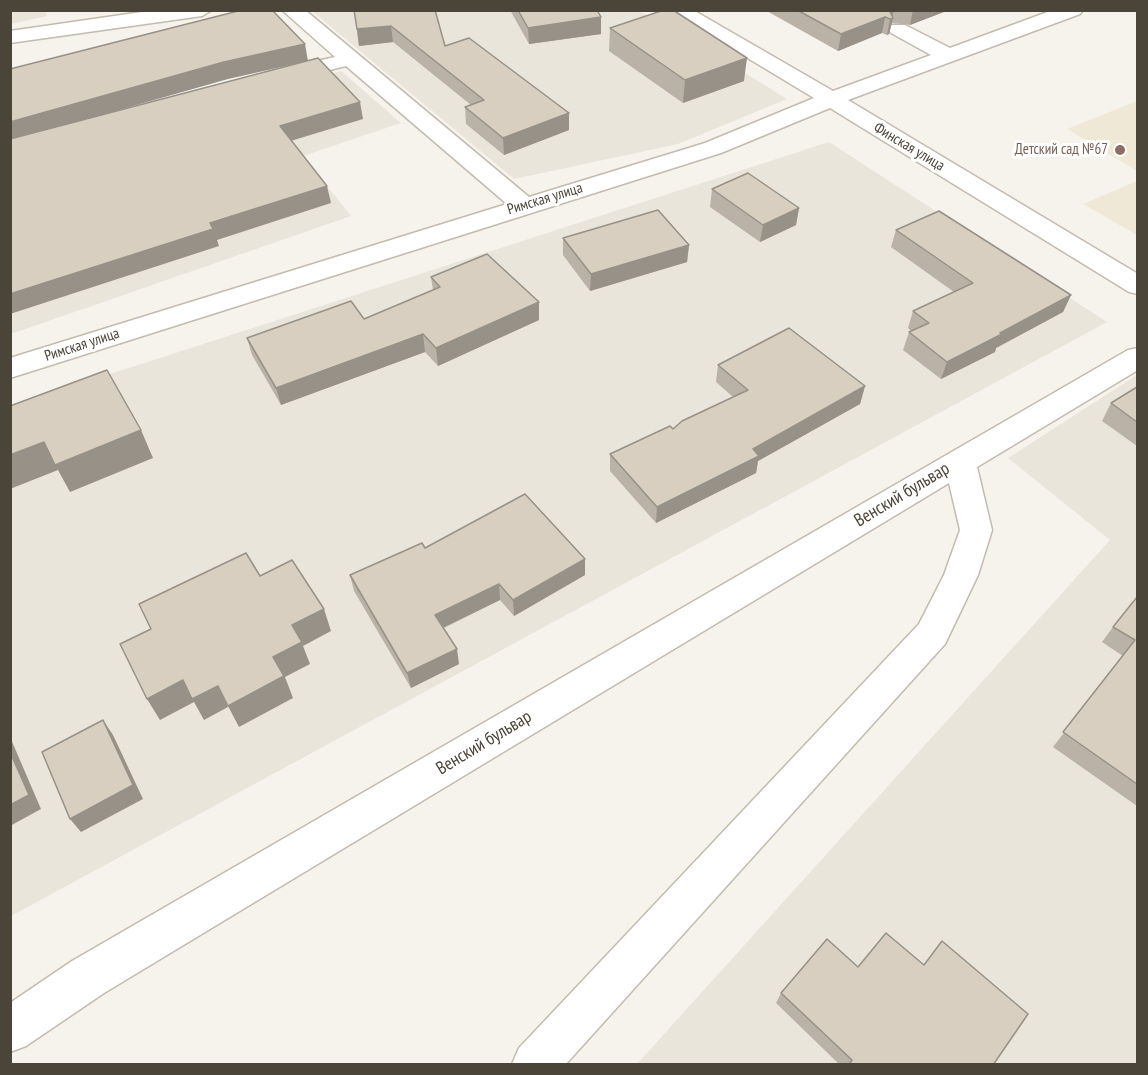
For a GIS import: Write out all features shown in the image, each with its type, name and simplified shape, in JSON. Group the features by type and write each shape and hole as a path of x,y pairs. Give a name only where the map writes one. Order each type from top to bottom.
{"street":[{"path":"10,37 202,10"},
{"path":"292,10 523,205"},
{"name":"Финская улица","path":"678,10 831,99 1137,286"},
{"name":"Римская улица","path":"10,368 523,205 713,148 831,99 1073,10"},
{"path":"898,29 949,56"},
{"path":"260,81 351,60"},
{"name":"Венский бульвар","path":"10,1030 99,971 1137,357"},
{"name":"Венский бульвар","path":"535,1065 932,634 961,575 976,530 960,461"}],"shaded area":[{"path":"10,11 46,11 47,16 11,24"},
{"path":"312,11 638,11 670,26 787,99 678,144 514,179"},
{"path":"341,71 401,123 303,156 351,216 11,334 11,160"},
{"name":"Детский сад №67","path":"1137,101 1137,171 1067,129"},
{"path":"829,142 1107,322 11,916 11,406"},
{"name":"Детский сад №67","path":"1137,181 1137,235 1083,204"},
{"path":"1137,375 1137,1064 637,1064 1110,540 1008,458"}],"building":[{"path":"242,10 272,10 305,44 224,62 10,122 10,69"},
{"path":"354,10 435,10 445,46 469,38 569,113 503,138 465,107 484,100 391,26 357,29"},
{"path":"518,10 597,10 601,17 528,28"},
{"path":"664,10 673,10 747,58 685,80 610,28"},
{"path":"797,10 891,10 893,18 885,17 841,34"},
{"path":"318,58 360,102 280,126 327,186 210,223 213,229 10,294 10,139"},
{"path":"748,173 799,208 763,225 712,189"},
{"path":"658,210 689,245 591,274 563,238"},
{"path":"939,211 1071,295 947,362 909,332 929,323 913,311 973,283 896,230"},
{"path":"487,254 539,302 436,348 423,334 276,388 247,338 351,301 364,319 440,287 431,277"},
{"path":"789,328 865,386 753,449 759,456 657,507 610,454 670,426 673,429 682,421 748,390 718,365"},
{"path":"107,370 141,430 55,465 44,442 10,455 10,406"},
{"path":"1137,387 1137,422 1111,403"},
{"path":"525,494 585,559 513,600 499,584 435,615 457,649 407,673 350,575 422,543 425,548"},
{"path":"246,553 260,576 292,560 324,609 292,625 302,642 273,657 284,676 228,706 218,686 192,699 183,680 147,699 120,644 151,629 139,604"},
{"path":"1137,597 1137,784 1063,732 1135,640 1113,627"},
{"path":"103,720 133,785 70,819 42,752"},
{"path":"10,752 29,795 10,805"},
{"path":"886,933 924,965 942,941 1028,1014 993,1065 849,1065 852,1060 781,993 827,939 858,967"}],"place":[{"name":"Детский сад №67","path":"1120,150"}]}
